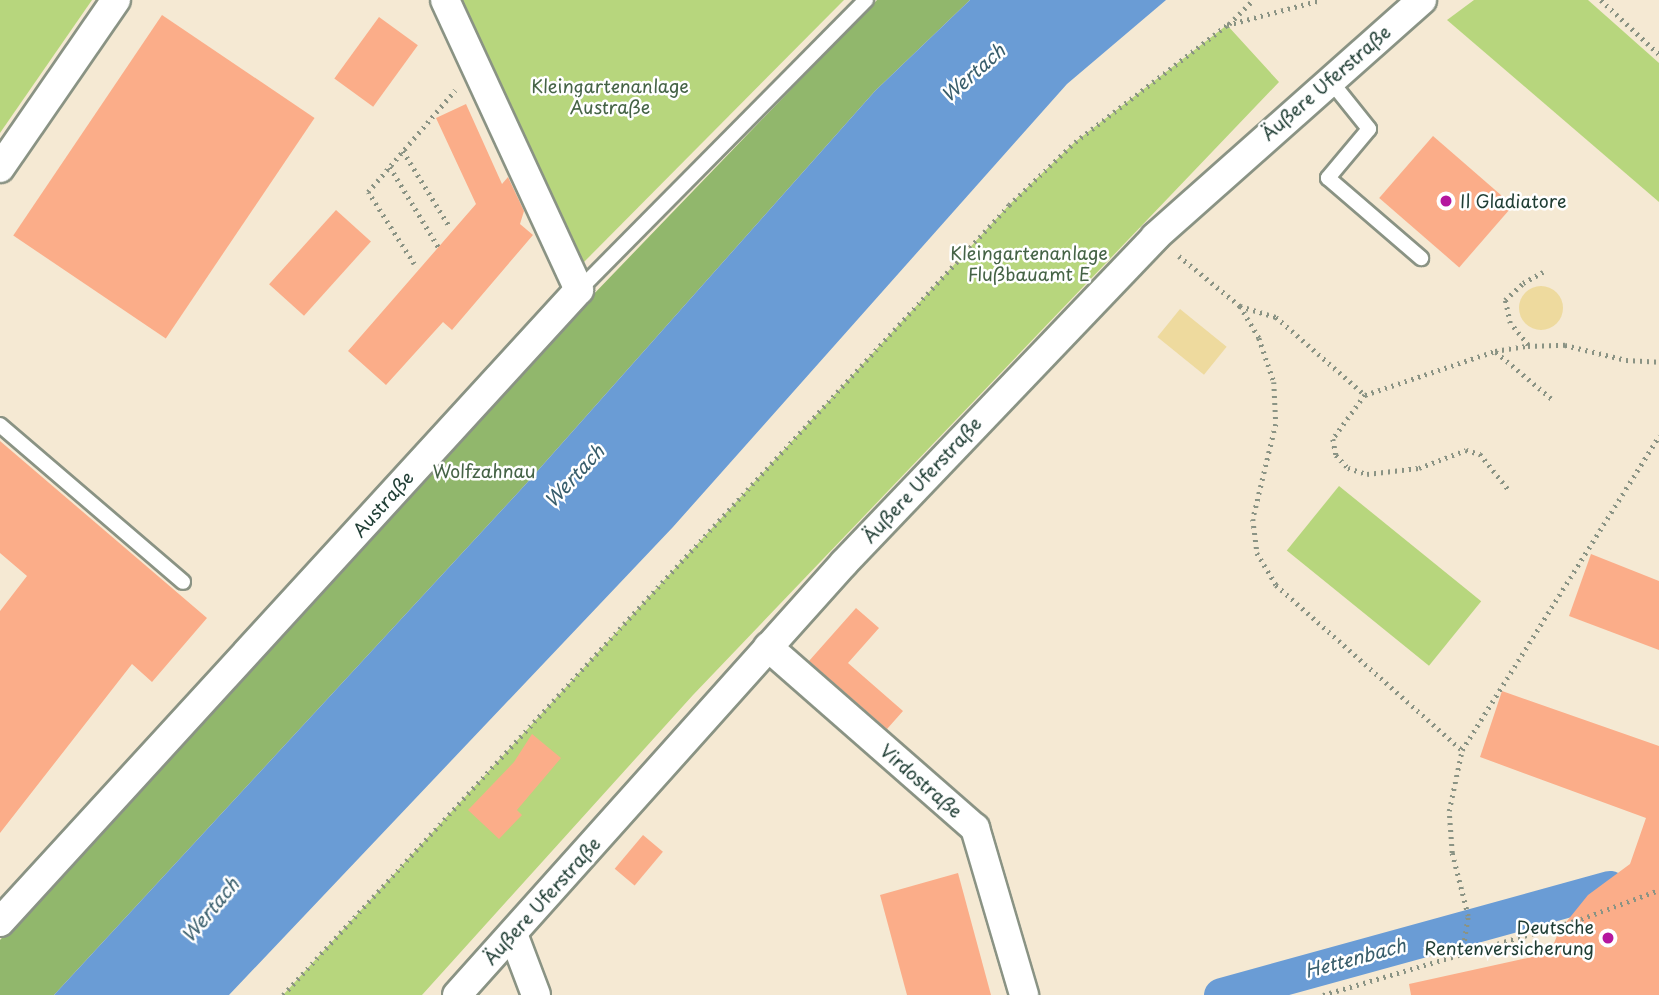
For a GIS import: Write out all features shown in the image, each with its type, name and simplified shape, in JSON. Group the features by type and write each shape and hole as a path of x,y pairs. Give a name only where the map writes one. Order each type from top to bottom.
{"street":[{"path":"0,169 116,0"},
{"path":"445,0 579,290"},
{"name":"Äußere Uferstraße","path":"457,995 768,647 1155,237 1329,79 1422,0"},
{"name":"Austraße","path":"0,922 579,290"},
{"name":"Virdostraße","path":"768,647 975,828 1024,995"},
{"path":"513,934 536,995"}],"lane":[{"path":"579,290 866,0"},
{"path":"1329,79 1369,129 1328,178 1421,258"},
{"path":"0,425 183,582"},
{"path":"768,647 799,674 803,688 848,727"}],"path":[{"path":"283,995 1009,205 1075,142 1227,25 1253,0"},
{"path":"1227,25 1321,0"},
{"path":"1601,0 1659,54"},
{"path":"415,264 368,192 475,65"},
{"path":"403,151 450,226"},
{"path":"390,167 439,248"},
{"path":"1155,237 1240,306 1259,338 1274,382 1276,424 1253,519 1257,553 1276,585 1462,750"},
{"path":"1528,346 1510,323 1505,300 1523,283 1543,272"},
{"path":"1240,306 1276,317 1365,396"},
{"path":"1508,489 1480,454 1466,450 1419,468 1367,474 1348,468 1336,455 1333,439 1365,396 1495,351 1528,346 1565,345 1626,360 1659,362"},
{"path":"1495,351 1552,399"},
{"path":"1462,954 1468,916 1452,853 1449,811 1462,750 1659,436"},
{"path":"1324,995 1462,954 1659,890"}],"green space":[{"path":"0,0 92,0 0,133"},
{"name":"Kleingartenanlage Austraße","path":"458,0 844,0 580,266"},
{"name":"Wolfzahnau","path":"877,0 970,0 875,91 525,485 54,995 0,995 0,940 590,298"},
{"path":"1474,0 1588,0 1659,63 1659,202 1447,20"},
{"name":"Kleingartenanlage Flußbauamt E","path":"1227,25 1279,82 693,695 422,995 283,995 1009,205 1075,142"},
{"path":"1339,486 1481,601 1429,666 1287,551"}],"sand":[{"path":"1541,286 1550,287 1557,292 1562,299 1562,317 1557,324 1550,329 1541,330 1532,329 1525,324 1520,317 1519,308 1520,299 1525,292 1532,287"},
{"path":"1180,309 1227,347 1204,375 1157,337"}],"water":[{"name":"Wertach","path":"970,0 1166,0 1067,84 673,527 229,995 54,995 525,485 875,91"}],"building":[{"path":"162,15 315,118 166,338 13,236"},
{"path":"379,17 418,45 373,107 334,78"},
{"path":"466,104 502,184 508,177 524,211 520,224 533,235 452,330 443,322 386,385 348,351 476,204 436,118"},
{"name":"Il Gladiatore","path":"1433,136 1513,206 1459,267 1379,198"},
{"path":"336,210 371,241 304,316 269,284"},
{"path":"0,441 207,618 152,682 132,664 0,833 0,611 27,576 0,553"},
{"path":"1591,554 1659,581 1659,650 1569,616"},
{"path":"856,608 879,628 848,663 903,711 887,729 809,661"},
{"path":"1502,691 1659,746 1659,995 1411,995 1409,984 1550,953 1559,931 1588,895 1630,864 1646,818 1480,757"},
{"path":"532,734 561,758 517,810 522,815 499,839 468,810 514,762"},
{"path":"643,835 663,852 635,885 615,869"},
{"path":"958,873 991,995 907,995 880,895"}],"waterway":[{"name":"Hettenbach","path":"1221,995 1610,888"}],"place":[{"name":"Il Gladiatore","path":"1446,201"},
{"name":"Deutsche Rentenversicherung","path":"1608,938"}]}
